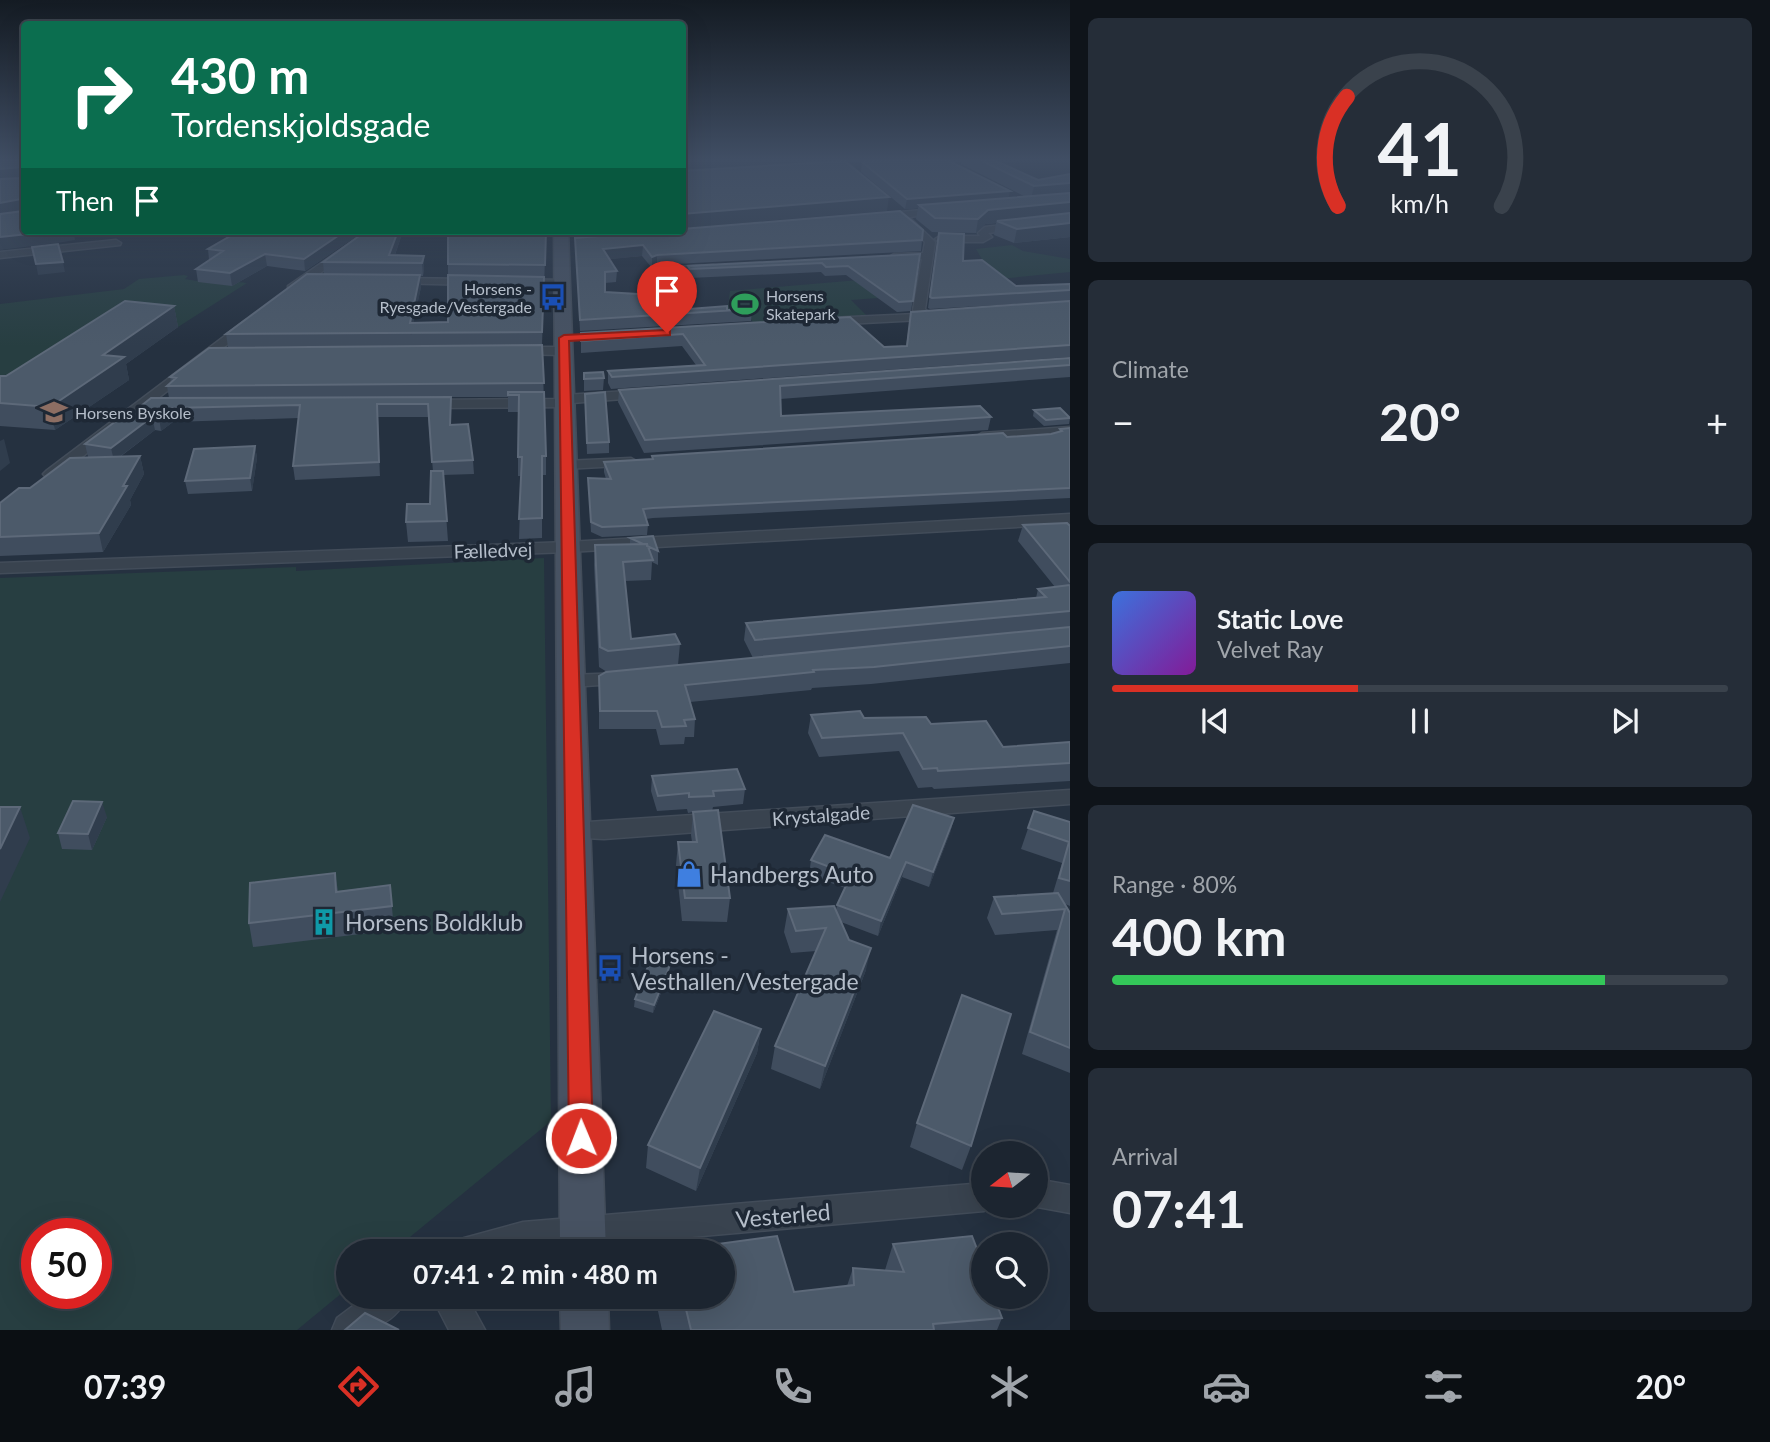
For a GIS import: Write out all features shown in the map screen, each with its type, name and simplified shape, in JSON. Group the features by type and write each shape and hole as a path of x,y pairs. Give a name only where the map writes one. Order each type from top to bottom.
{"main road":[{"path":"566,240 561,283 567,343 565,465 583,1239"},
{"path":"584,1309 585,1330"}],"street":[{"path":"909,222 928,238 984,239 987,237 983,233 985,230 1060,222"},
{"path":"284,295 369,235"},
{"path":"926,316 919,310 928,256 928,238"},
{"path":"0,256 116,243"},
{"path":"884,258 928,256"},
{"path":"657,271 723,267"},
{"path":"304,280 329,281"},
{"path":"383,281 483,282"},
{"path":"509,282 561,283"},
{"path":"818,323 948,315"},
{"path":"42,480 254,318"},
{"path":"505,352 567,343"},
{"path":"208,354 234,354"},
{"path":"413,404 565,401 652,394"},
{"path":"139,404 167,406"},
{"path":"969,438 1070,431"},
{"path":"565,465 642,461"},
{"name":"Fælledvej","path":"0,568 568,547 1070,519"},
{"path":"570,681 645,676"},
{"name":"Krystalgade","path":"573,831 1070,797"},
{"path":"1048,1195 1070,1199"},
{"name":"Vesterled","path":"610,1239 971,1198"},
{"name":"Vesterled","path":"515,1239 547,1239"},
{"path":"349,1330 376,1309"},
{"path":"455,1309 468,1330"}],"green space":[{"path":"1012,245 1023,251 1070,259 1070,272 999,279 990,273 976,249"},
{"path":"188,276 185,279 197,281 202,278 247,283 178,327 129,322 0,404 0,304 124,289 139,279"},
{"path":"859,280 878,298 851,300 867,316 753,323 751,319 726,320 730,291"},
{"path":"544,558 551,1121 408,1239 336,1239 336,1298 297,1330 0,1330 0,578 296,567 296,571"}],"building":[{"path":"0,222 21,222 21,235 0,237"},
{"path":"766,222 913,222 923,230 922,240 652,257 643,245 603,249 617,271 605,272 605,292 638,294 643,299 664,298 676,310 727,306 727,310 752,309 580,320 575,238 686,235 686,229"},
{"path":"1000,222 1070,222 1070,223 1017,229"},
{"path":"939,233 964,234 963,261 982,260 1016,286 1070,284 1070,290 932,298"},
{"path":"232,235 339,235 304,259 265,254 230,273 196,269 223,251 208,249"},
{"path":"360,235 396,235 389,255 424,256 422,263 323,262"},
{"path":"448,235 546,235 545,265 448,264"},
{"path":"58,244 63,262 36,264 32,247"},
{"path":"920,254 913,301 899,302 848,266 826,267 822,263 690,269 688,266"},
{"path":"307,274 420,275 410,323 448,322 448,275 544,277 542,332 226,334"},
{"path":"125,301 174,306 103,355 124,357 50,407 0,403 0,376 6,376"},
{"path":"1070,301 1070,345 612,377 608,371 705,365 683,334 581,341 581,333 850,317 884,347 907,346 911,312"},
{"path":"542,345 544,383 167,386 176,378 170,377 209,348"},
{"path":"1070,358 1070,365 780,386 781,416 980,406 991,417 645,440 619,390"},
{"path":"603,372 604,378 584,379 584,373"},
{"path":"508,392 544,392 546,456 542,456 542,518 519,519 522,457 518,457 519,395 508,395"},
{"path":"605,392 609,442 587,443 585,394"},
{"path":"451,397 450,425 468,424 473,460 432,462 428,404 377,404 379,462 293,466 300,405 171,408 159,417 152,417 111,448 85,444 151,398"},
{"path":"1060,408 1070,418 1046,420 1034,410"},
{"path":"1070,428 1070,488 653,508 643,509 648,525 602,527 591,522 588,478 611,479 604,462 653,459 652,456 1003,433 1007,437 1051,434"},
{"path":"255,446 250,478 185,481 194,449"},
{"path":"140,456 123,486 127,486 99,533 0,537 0,503 19,488 30,488 70,458"},
{"path":"431,471 443,471 447,521 406,522 407,504 430,504"},
{"path":"1067,523 1070,526 1070,582 1023,525"},
{"path":"653,536 658,551 630,538"},
{"path":"647,544 653,560 623,562 631,639 675,634 680,644 608,651 600,647 595,545"},
{"path":"1070,585 1070,611 755,640 746,623 1046,597 1038,589"},
{"path":"1070,627 1070,646 685,685 695,719 684,720 686,726 662,727 657,711 600,711 599,676 606,672"},
{"path":"860,711 864,718 926,717 931,724 986,721 1003,747 1070,742 1070,763 938,771 937,768 923,769 903,733 822,738 811,715"},
{"path":"737,769 745,789 713,791 714,796 689,797 689,793 658,796 652,776"},
{"path":"73,801 102,802 88,834 58,833"},
{"path":"913,805 954,818 933,872 906,862 881,921 837,905 851,875 811,860 825,835 890,858"},
{"path":"0,807 20,807 0,849"},
{"path":"718,810 730,898 685,898 678,842 697,842 693,812"},
{"path":"1034,811 1070,822 1070,881 1059,878 1069,842 1028,828"},
{"path":"335,873 336,892 390,885 392,906 249,923 250,883"},
{"path":"1058,893 1070,913 1070,1048 1030,1032 1065,909 1002,914 994,897"},
{"path":"834,906 849,940 871,948 825,1066 775,1046 826,928 796,931 788,909"},
{"path":"651,959 670,965 654,1005 635,999"},
{"path":"962,995 1011,1014 971,1146 917,1123"},
{"path":"714,1011 761,1029 700,1168 648,1145"},
{"path":"777,1236 794,1292 854,1285 853,1268 904,1272 893,1244 971,1236 971,1309 999,1309 1002,1318 933,1324 934,1330 691,1330 686,1309 735,1309 735,1242"},
{"path":"365,1313 399,1330 345,1330"}],"place":[{"name":"Horsens - Ryesgade/Vestergade","path":"553,297"},
{"name":"Horsens Skatepark","path":"745,304"},
{"name":"Horsens Byskole","path":"54,412"},
{"name":"Handbergs Auto","path":"689,874"},
{"name":"Horsens Boldklub","path":"324,922"},
{"name":"Horsens - Vesthallen/Vestergade","path":"610,968"}],"route":[{"path":"581,1138 564,338 667,333"}]}
